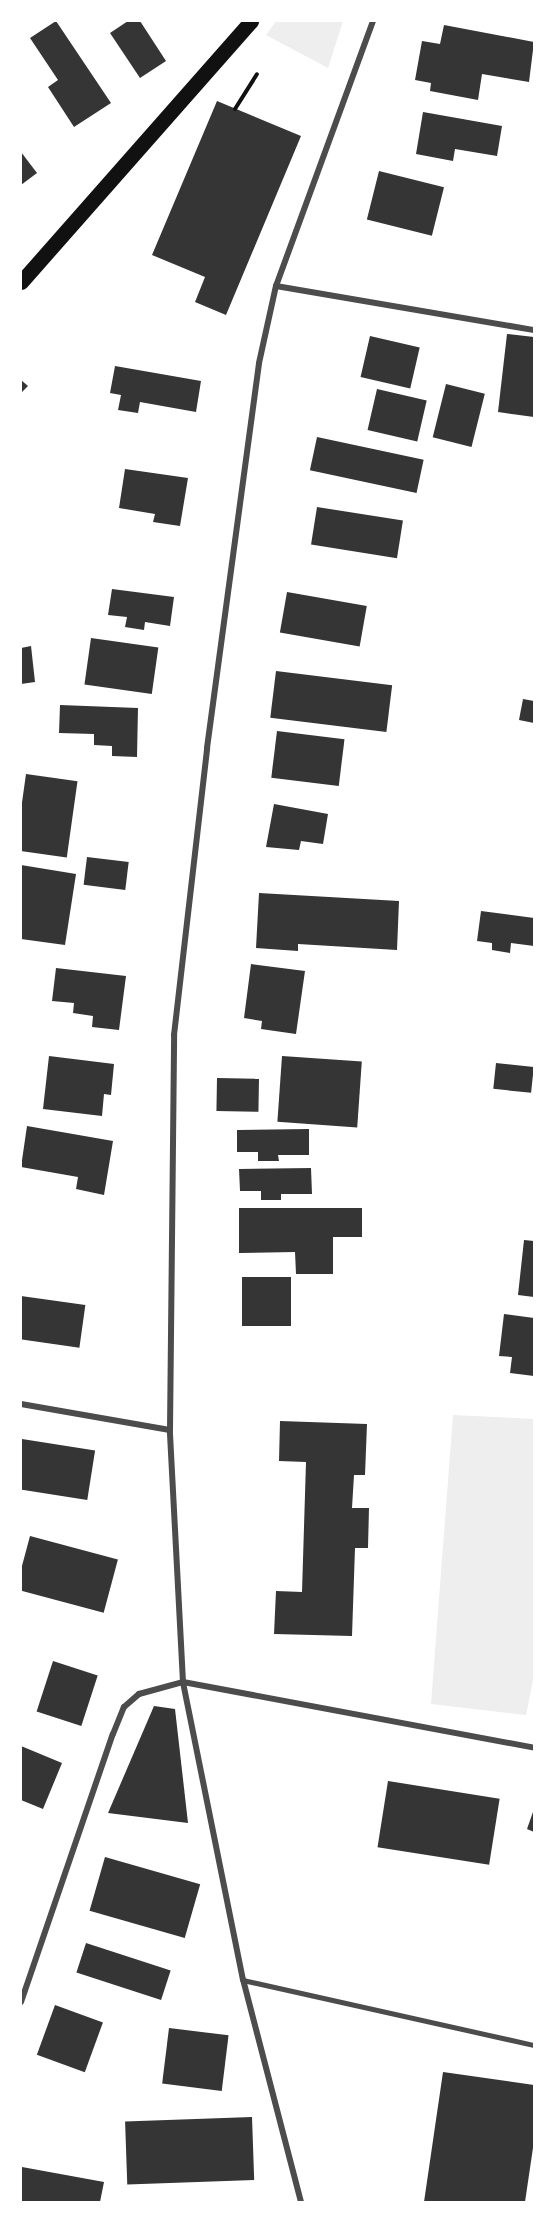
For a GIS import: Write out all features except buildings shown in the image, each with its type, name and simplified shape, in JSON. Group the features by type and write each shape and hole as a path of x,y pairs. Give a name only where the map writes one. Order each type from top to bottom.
{"main road":[{"path":"21,282 251,21"}],"street":[{"path":"301,2202 243,1980 183,1682 170,1430 174,1035 207,748 259,363 276,286 374,21"},
{"path":"276,286 534,330"},
{"path":"21,1404 170,1430"},
{"path":"21,2002 124,1707 139,1694 183,1682 534,1748"}],"lane":[{"path":"243,1980 534,2045"}],"path":[{"path":"235,109 257,74"}],"shaded area":[{"path":"276,21 343,21 328,68 266,35"},
{"path":"453,1415 534,1419 534,1675 526,1715 431,1704"}]}
